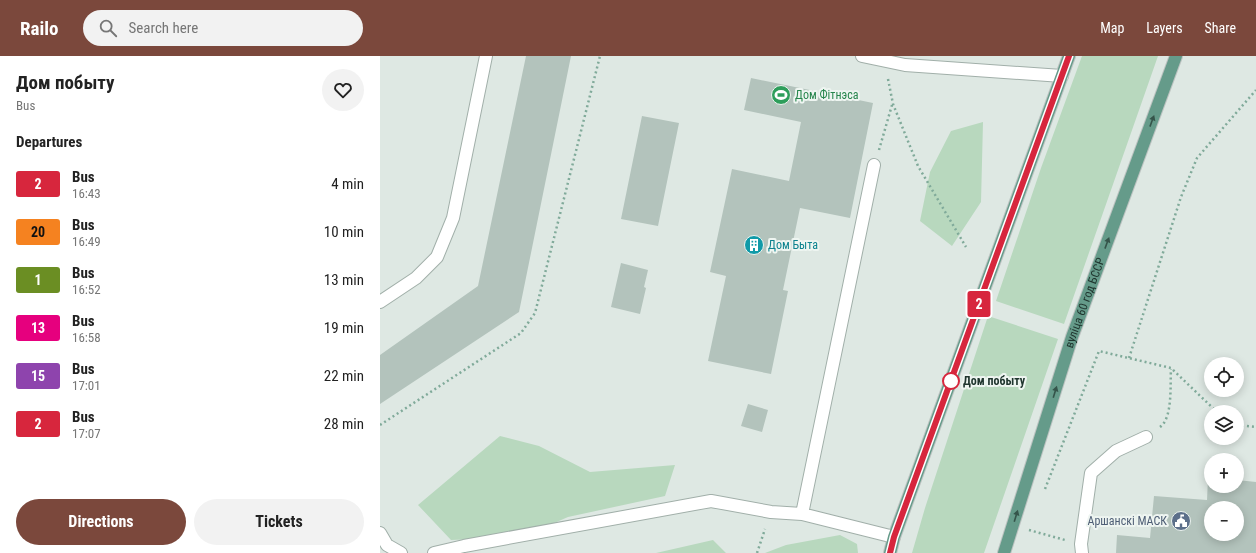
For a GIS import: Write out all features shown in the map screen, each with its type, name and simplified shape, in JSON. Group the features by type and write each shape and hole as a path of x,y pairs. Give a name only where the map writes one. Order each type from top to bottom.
{"main road":[{"path":"890,553 894,537 1069,56"},
{"name":"вуліца 60 год БССР","path":"1004,553 1072,337 1176,56"}],"lane":[{"path":"380,302 416,278 437,257 453,218 486,56"},
{"path":"862,56 884,61 906,61 1062,76"},
{"path":"802,514 874,166"},
{"path":"1082,549 1091,473 1116,451 1146,437"},
{"path":"434,553 464,546 710,501 771,512 802,514 894,537"},
{"path":"380,533 387,545 400,553"}],"path":[{"path":"380,425 521,333 535,312 600,56"},
{"path":"884,61 892,104 918,166 966,246"},
{"path":"1128,358 1181,197 1197,158 1256,90"},
{"path":"874,166 892,104"},
{"path":"1042,494 1099,351 1171,368 1210,405"},
{"path":"1146,437 1162,426 1169,412 1171,368"},
{"path":"1244,426 1256,427"},
{"path":"757,553 771,512"},
{"path":"1031,523 1028,530 1082,549"}],"green space":[{"path":"1082,56 1158,56 1064,324 996,301 1041,168"},
{"path":"983,122 981,202 952,246 920,221 930,172 951,131"},
{"path":"988,316 1058,339 984,553 912,553 925,508"},
{"path":"500,436 539,446 590,472 675,465 665,496 568,517 522,537 451,540 418,505"},
{"path":"840,535 857,544 858,553 765,553 786,545"},
{"path":"713,540 726,553 656,553"}],"building":[{"path":"526,56 571,56 519,312 380,404 380,355 478,286"},
{"name":"Дом Быта","path":"751,78 873,103 850,218 800,208 783,290 788,291 771,374 708,361 726,276 710,272 732,169 789,181 801,122 744,110"},
{"path":"642,116 679,123 658,226 621,219"},
{"path":"621,263 648,270 644,287 646,288 640,314 611,307"},
{"path":"748,404 768,410 762,432 741,426"},
{"name":"Аршанскі МАСК","path":"1244,481 1256,482 1256,553 1116,553 1117,535 1150,538 1154,496 1207,500 1207,493 1244,493"}],"bus line":[{"name":"2","path":"890,553 894,537 1069,56"}],"place":[{"name":"Дом Фітнэса","path":"781,95"},
{"name":"Дом Быта","path":"754,245"},
{"name":"Дом побыту","path":"951,381"},
{"name":"Аршанскі МАСК","path":"1181,521"}]}
